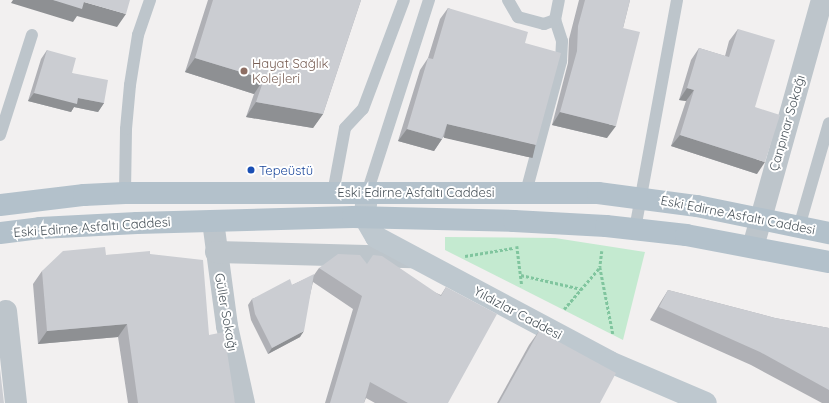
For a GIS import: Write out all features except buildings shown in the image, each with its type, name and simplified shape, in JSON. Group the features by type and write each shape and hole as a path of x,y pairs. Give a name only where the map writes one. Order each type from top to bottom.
{"main road":[{"name":"Eski Edirne Asfaltı Caddesi","path":"0,205 84,195 125,193 598,193 641,198 829,233"},
{"path":"213,221 215,193"},
{"name":"Eski Edirne Asfaltı Caddesi","path":"0,233 55,227 213,221 365,218 514,221 635,229 753,247 829,262"}],"street":[{"name":"Çanpınar Sokağı","path":"753,247 822,0"},
{"path":"365,218 367,193"},
{"name":"Yıldızlar Caddesi","path":"365,218 376,237 619,366 706,403"},
{"name":"Güller Sokağı","path":"213,221 227,326 244,403"},
{"path":"216,252 413,257"},
{"path":"6,311 16,403"}],"lane":[{"path":"125,193 126,129 130,85 138,35 150,0"},
{"path":"333,193 341,138 345,128 363,109 404,0"},
{"path":"367,193 429,0"},
{"path":"508,0 518,17 544,24 555,20"},
{"path":"526,192 561,61 562,41 555,20 559,0"},
{"path":"635,229 677,0"},
{"path":"0,135 32,34"},
{"path":"799,227 829,123"}],"path":[{"path":"514,221 525,317"},
{"path":"606,226 600,267 619,366"},
{"path":"547,329 600,267"},
{"path":"521,275 581,289"}],"green space":[{"path":"445,237 555,238 645,252 623,340 445,250"}],"place":[{"name":"Hayat Sağlık Kolejleri","path":"244,71"},
{"name":"Tepeüstü","path":"251,170"}]}
